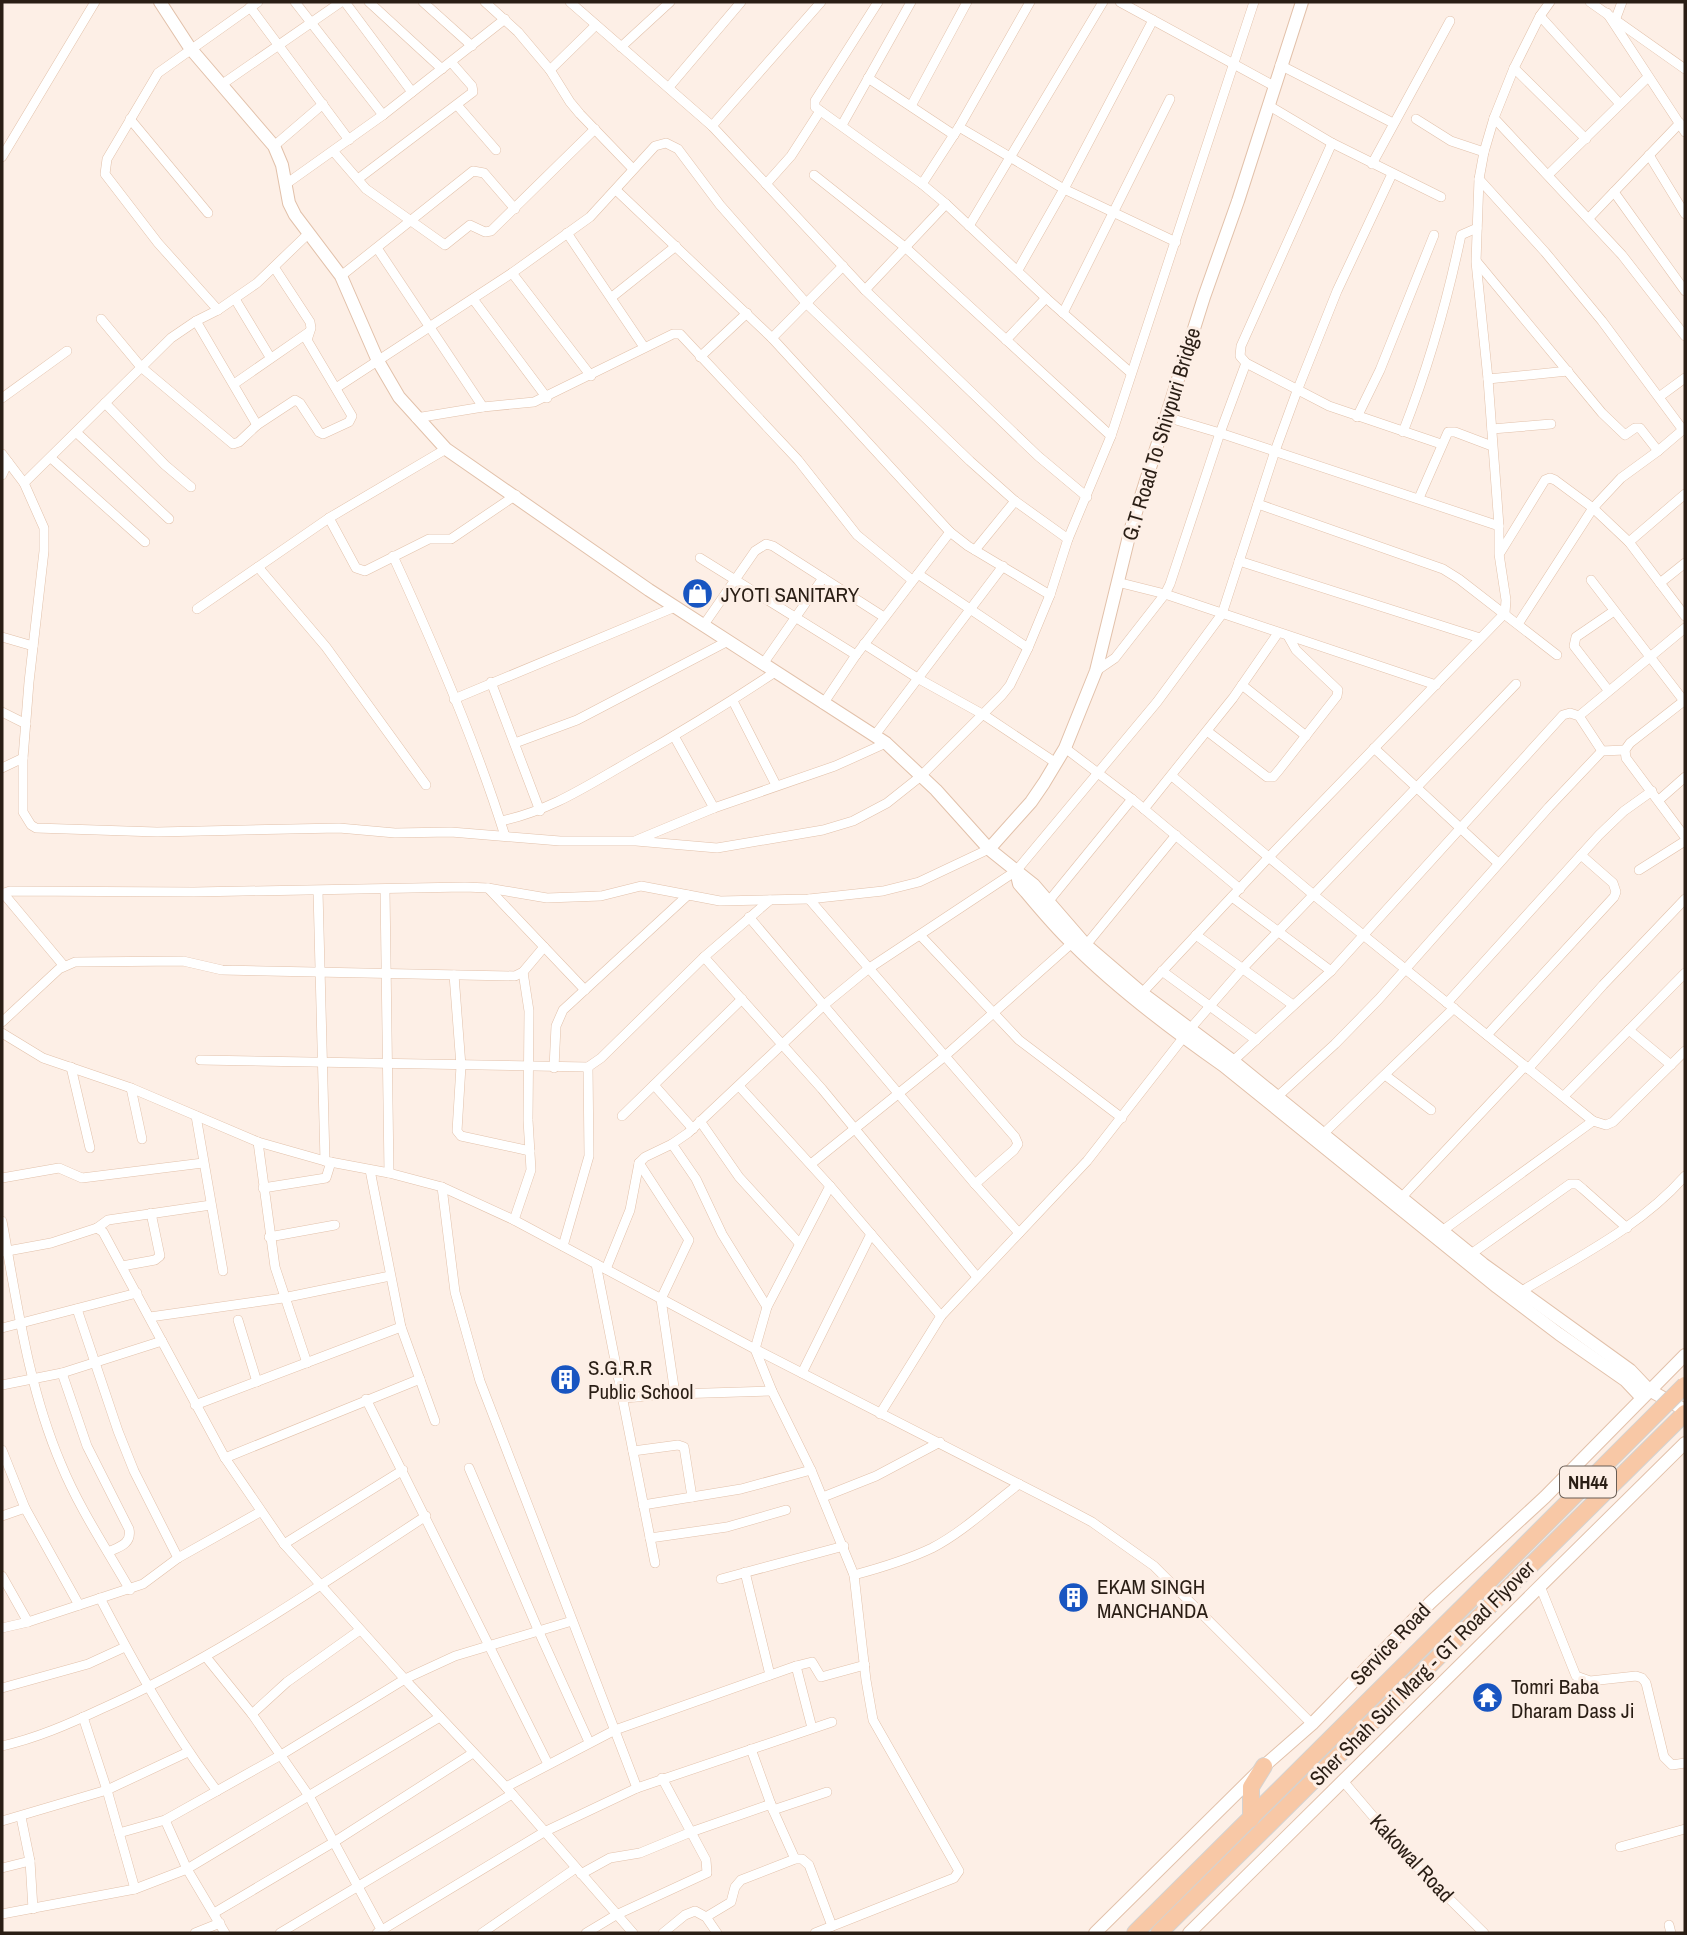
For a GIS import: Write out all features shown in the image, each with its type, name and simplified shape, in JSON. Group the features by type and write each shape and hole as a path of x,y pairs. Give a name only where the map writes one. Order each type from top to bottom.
{"highway":[{"name":"Sher Shah Suri Marg - GT Road Flyover","path":"1251,1819 1685,1385"},
{"name":"Sher Shah Suri Marg - GT Road Flyover","path":"1159,1933 1685,1412"},
{"path":"1251,1819 1251,1787 1264,1766"},
{"name":"NH44","path":"1135,1933 1251,1819"}],"street":[{"path":"2,157 95,2"},
{"path":"160,2 190,48 274,146 282,165 291,208 341,276 378,361 399,397 446,449 703,626 886,743 936,790 989,849 1034,885 1086,945 1224,1066 1559,1334 1645,1394 1685,1412"},
{"path":"295,2 383,115"},
{"path":"221,85 276,45 343,2 412,92"},
{"path":"369,2 442,69"},
{"path":"423,2 472,46"},
{"path":"485,2 505,19 551,70 570,102 633,169"},
{"path":"570,2 712,126 865,290 1038,456 1087,497"},
{"path":"579,10 587,2"},
{"path":"621,47 670,2"},
{"path":"669,87 741,2"},
{"path":"712,126 821,2"},
{"path":"878,2 815,101 815,107 946,204 1131,373"},
{"path":"842,125 911,2"},
{"path":"911,106 967,2"},
{"path":"922,184 957,131 1030,2"},
{"path":"969,226 1103,2"},
{"path":"1120,2 1270,84"},
{"path":"5,458 24,483 42,520 45,538 23,758 23,812 30,825 36,828 158,832 339,828 396,833 451,832 577,842 636,841 732,847 824,830 853,821 878,809 921,776 984,715 1010,685 1050,595 1068,539 1111,436 1254,2"},
{"name":"G.T Road To Shivpuri Bridge","path":"989,849 1031,802 1056,763 1065,748 1096,671 1117,582 1166,417 1268,105 1270,84 1280,65 1302,2"},
{"path":"1142,993 1268,858 1505,613 1488,379 1476,262 1479,179 1494,118 1514,68 1550,2"},
{"path":"1590,2 1685,69"},
{"path":"1616,18 1622,2"},
{"path":"218,310 158,243 105,174 107,159 158,73 254,5 276,45 349,140"},
{"path":"1607,13 1685,132"},
{"path":"1540,16 1620,104"},
{"path":"286,184 334,152 505,19"},
{"path":"1018,270 1153,20"},
{"path":"1371,164 1450,21"},
{"path":"551,70 596,25"},
{"path":"358,179 457,105 474,89 452,62"},
{"path":"1280,65 1393,123"},
{"path":"1514,68 1586,139"},
{"path":"1549,174 1648,77"},
{"path":"868,78 911,106 1064,189 1176,242"},
{"path":"1063,313 1170,99"},
{"path":"274,146 323,104"},
{"path":"457,105 496,150"},
{"path":"1268,105 1371,164 1441,197"},
{"path":"766,184 791,156 820,111"},
{"path":"1494,118 1622,255 1685,336"},
{"path":"130,119 208,213"},
{"path":"1416,119 1451,141 1484,152"},
{"path":"1589,218 1680,123"},
{"path":"334,152 372,194 444,245 470,225 485,232 491,231 595,129"},
{"path":"336,388 512,273 590,217 655,146 666,143 678,149 720,205 807,304 1014,501 1068,539"},
{"path":"1332,143 1241,346 1240,356 1246,363 1297,391 1357,417 1441,444"},
{"path":"1649,155 1685,214"},
{"path":"341,276 476,171 487,175 515,209"},
{"path":"606,1269 630,1210 639,1163 692,1129 824,1005 868,969 1016,871 1157,702 1222,614 1297,391 1337,291 1392,174"},
{"path":"814,175 906,247 1111,436"},
{"path":"1479,179 1602,321 1684,429 1621,478 1593,508 1518,624"},
{"path":"616,190 772,338 950,532 1050,595"},
{"path":"1614,192 1685,291"},
{"path":"865,290 946,204"},
{"path":"1403,432 1445,308 1461,235 1477,228"},
{"path":"24,483 177,333 235,299 309,233"},
{"path":"567,233 644,347"},
{"path":"1357,417 1380,370 1434,236"},
{"path":"612,297 676,246"},
{"path":"377,248 483,407"},
{"path":"1476,262 1621,433 1628,434 1634,428 1640,428 1658,451"},
{"path":"772,338 843,266"},
{"path":"101,319 141,367 233,444 295,400 300,402 318,432 326,433 349,422 352,416 309,345 306,338 310,322 274,267"},
{"path":"512,273 591,376"},
{"path":"1006,340 1046,298"},
{"path":"235,299 270,357"},
{"path":"473,299 547,398"},
{"path":"700,357 747,313"},
{"path":"1674,321 1685,316"},
{"path":"196,321 257,425"},
{"path":"234,384 309,332"},
{"path":"416,418 547,398 676,333 684,338 798,460 857,535 915,577 1028,648"},
{"path":"2,398 67,351"},
{"path":"1096,671 1115,658 1165,594 1178,564 1220,433 1246,363"},
{"path":"1488,379 1568,371"},
{"path":"1659,397 1685,378"},
{"path":"106,403 165,465 191,487"},
{"path":"1166,417 1499,526"},
{"path":"1492,429 1551,424"},
{"path":"1419,498 1448,432 1455,432 1492,446"},
{"path":"77,433 169,519"},
{"path":"197,609 329,518 446,449"},
{"path":"2,475 5,458"},
{"path":"51,458 145,542"},
{"path":"1499,555 1545,480 1550,478 1593,508 1629,542 1685,616"},
{"path":"1629,542 1685,494"},
{"path":"329,518 359,570 369,570 429,540 451,538 516,495"},
{"path":"975,550 1014,501"},
{"path":"1258,505 1443,569 1505,613 1557,655"},
{"path":"823,704 864,644 950,532"},
{"path":"703,626 755,551 766,544 884,617"},
{"path":"393,556 428,631 484,772 505,836"},
{"path":"700,558 856,655"},
{"path":"1239,561 1480,638"},
{"path":"1660,583 1685,564"},
{"path":"875,735 1003,566"},
{"path":"258,567 326,647 426,785"},
{"path":"763,664 822,578"},
{"path":"1591,580 1684,701 1630,743 1625,750 1626,758 1685,839 1639,870"},
{"path":"1117,582 1165,594 1436,685"},
{"path":"454,699 675,607"},
{"path":"1608,690 1574,646 1574,641 1614,611"},
{"path":"1578,716 1685,628"},
{"path":"1144,808 1283,635"},
{"path":"1207,731 1270,778 1306,736 1337,696 1338,690 1283,635"},
{"path":"2,637 33,646"},
{"path":"514,743 577,720 728,641"},
{"path":"864,644 919,679 984,715 1056,763"},
{"path":"500,821 540,811 674,736 775,672"},
{"path":"491,682 540,811"},
{"path":"880,1413 941,1316 1058,1194 1122,1118 1187,1033 1243,968 1516,684"},
{"path":"1242,685 1306,736"},
{"path":"733,701 776,785"},
{"path":"2,712 26,723"},
{"path":"1233,1061 1331,971 1563,715 1570,713 1578,716 1602,751"},
{"path":"674,736 715,808"},
{"path":"636,841 776,785 835,766 886,743"},
{"path":"1065,748 1144,808 1240,889"},
{"path":"1374,748 1498,863"},
{"path":"1277,1097 1335,1044 1406,970 1498,863 1602,751 1625,750"},
{"path":"2,768 23,758"},
{"path":"1172,776 1268,858 1593,1121 1606,1125 1613,1122 1685,1051"},
{"path":"1659,800 1685,777"},
{"path":"1322,1135 1385,1075 1450,1005 1581,855 1624,811 1652,791"},
{"path":"1048,902 1132,799"},
{"path":"1086,945 1176,835"},
{"path":"2,893 488,888 547,898 601,896 640,886 720,901 809,899 883,891 919,883 989,849"},
{"path":"1487,1034 1614,897 1616,892 1613,883 1581,855"},
{"path":"1016,871 1019,884 1072,943 1111,980 1187,1033 1233,1061 1471,1254 1630,1370 1645,1394"},
{"path":"488,888 584,990"},
{"path":"385,890 389,1173"},
{"path":"263,1188 326,1178 328,1162 321,1063 318,891"},
{"path":"2,893 64,966"},
{"path":"554,1068 555,1026 563,1010 688,895"},
{"path":"1232,897 1331,971"},
{"path":"809,899 1017,1141 1014,1150 975,1184"},
{"path":"200,1060 588,1067 601,1058 704,957 770,900"},
{"path":"1402,1197 1685,900"},
{"path":"749,917 1019,1233"},
{"path":"920,935 1019,1040 1122,1118"},
{"path":"1196,935 1293,1005"},
{"path":"811,1164 945,1056 1072,943"},
{"path":"2,1022 64,966 75,962 183,961 222,970 516,976 523,972 544,947"},
{"path":"704,957 855,1130 977,1277"},
{"path":"1162,971 1256,1040"},
{"path":"514,1220 530,1177 529,1011 523,972"},
{"path":"1564,1096 1685,973"},
{"path":"454,975 461,1066 456,1127 458,1134 530,1151"},
{"path":"622,1116 742,999"},
{"path":"1629,1030 1671,1065"},
{"path":"2,1031 43,1058 131,1088 258,1142 328,1162 389,1173 442,1187 514,1220 755,1349 1092,1522 1154,1566 1312,1724"},
{"path":"71,1067 90,1149"},
{"path":"563,1246 589,1156 588,1067"},
{"path":"1385,1075 1431,1110"},
{"path":"654,1085 692,1129"},
{"path":"739,1086 811,1164 941,1316"},
{"path":"131,1088 142,1139"},
{"path":"196,1116 223,1271"},
{"path":"700,1121 739,1177 799,1242"},
{"path":"1442,1231 1593,1121"},
{"path":"258,1142 269,1237 283,1298 307,1363"},
{"path":"671,1144 696,1179 722,1234 767,1307"},
{"path":"2,1178 60,1168 82,1178 203,1163"},
{"path":"639,1163 689,1240 661,1299 674,1394"},
{"path":"370,1170 401,1327 435,1420"},
{"path":"1520,1292 1627,1228 1685,1176"},
{"path":"1471,1254 1570,1184 1577,1184 1627,1228"},
{"path":"815,1933 954,1878 959,1871 873,1720 864,1665 855,1576 823,1497 755,1349 767,1307 830,1186"},
{"path":"442,1187 454,1292 480,1381 636,1788"},
{"path":"5,1252 51,1244 97,1228 108,1220 211,1205"},
{"path":"122,1266 155,1260 160,1256 151,1213"},
{"path":"2,1221 5,1252 45,1422 82,1507 130,1590"},
{"path":"269,1237 335,1225"},
{"path":"97,1228 103,1232 122,1266 225,1458 284,1544 509,1791 633,1933"},
{"path":"802,1373 871,1234"},
{"path":"596,1264 655,1563"},
{"path":"150,1317 283,1298 390,1276"},
{"path":"2,1328 137,1293"},
{"path":"77,1309 134,1471 178,1558"},
{"path":"238,1320 257,1382"},
{"path":"195,1405 401,1327"},
{"path":"2,1385 62,1373 162,1341"},
{"name":"Service Road","path":"1095,1933 1264,1766 1312,1724 1430,1603 1545,1497 1685,1355"},
{"path":"62,1373 87,1446 129,1530 126,1543 108,1552"},
{"path":"225,1458 419,1378"},
{"path":"624,1398 772,1391"},
{"path":"366,1399 548,1764"},
{"path":"823,1497 876,1476 940,1442"},
{"path":"1189,1933 1685,1443"},
{"path":"633,1451 678,1445 684,1447 692,1497"},
{"path":"2,1450 25,1508 79,1605"},
{"path":"469,1468 589,1742"},
{"path":"284,1544 403,1470"},
{"path":"643,1505 741,1489 811,1471"},
{"path":"855,1576 890,1565 949,1538 1019,1484"},
{"path":"2,1516 25,1508"},
{"path":"650,1538 720,1528 786,1510"},
{"path":"2,1628 130,1590 154,1577 178,1558 260,1512"},
{"path":"2,1746 55,1730 148,1688 206,1657 426,1516"},
{"path":"721,1579 844,1546"},
{"path":"745,1572 770,1675"},
{"path":"2,1576 28,1622"},
{"path":"1540,1586 1576,1676 1590,1681 1636,1676 1642,1678 1646,1683 1664,1757 1672,1765 1685,1763"},
{"path":"100,1598 148,1688 188,1752 217,1791"},
{"path":"119,1832 165,1820 281,1755 405,1679 455,1656 572,1622"},
{"path":"253,1714 287,1682 360,1630"},
{"path":"2,1688 88,1664 125,1647"},
{"path":"206,1657 253,1714 309,1796 381,1932 544,1832 636,1788 832,1722"},
{"path":"280,1933 358,1887 548,1764 615,1730 796,1666 812,1662 821,1677 864,1665"},
{"path":"796,1666 812,1728"},
{"path":"83,1717 135,1889"},
{"path":"2,1914 135,1889 187,1869 440,1717"},
{"path":"751,1749 772,1807 795,1858"},
{"path":"2,1821 107,1790 188,1752"},
{"path":"214,1913 334,1842 473,1753"},
{"path":"586,1933 616,1915 704,1876 708,1864 662,1778"},
{"name":"Kakowal Road","path":"1343,1781 1412,1862 1484,1933"},
{"path":"482,1933 578,1871 601,1861 640,1853 691,1832 827,1791"},
{"path":"21,1816 30,1861 33,1909"},
{"path":"165,1820 187,1869 225,1933"},
{"path":"1620,1847 1685,1829"},
{"path":"706,1917 731,1902 735,1887 741,1880 795,1858 802,1859 809,1865 832,1926"},
{"path":"2,1868 30,1861"},
{"path":"663,1933 690,1912 701,1912 717,1933"},
{"path":"194,1933 220,1923"}],"place":[{"name":"JYOTI SANITARY","path":"698,594"},
{"name":"S.G.R.R Public School","path":"565,1379"},
{"name":"EKAM SINGH MANCHANDA","path":"1074,1598"},
{"name":"Tomri Baba Dharam Dass Ji","path":"1488,1698"}]}
